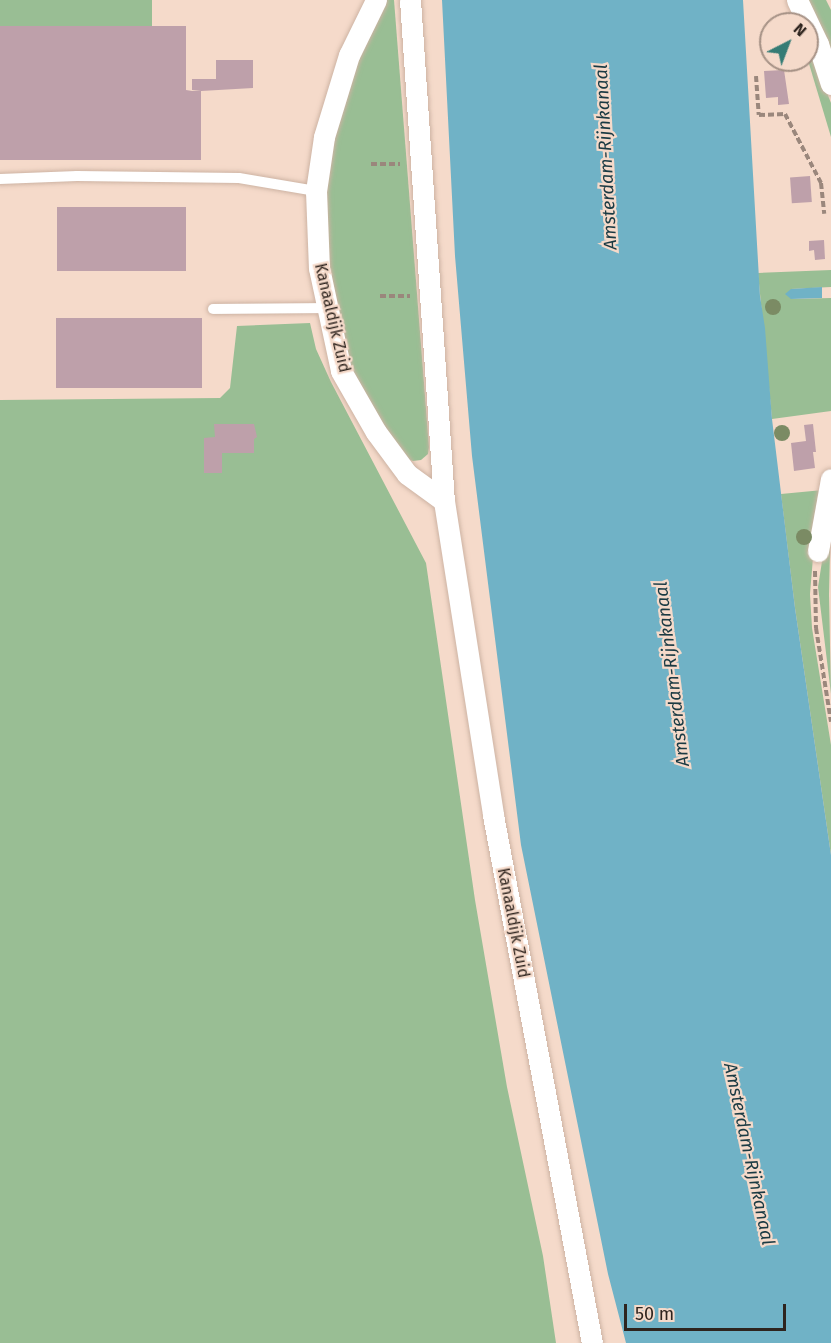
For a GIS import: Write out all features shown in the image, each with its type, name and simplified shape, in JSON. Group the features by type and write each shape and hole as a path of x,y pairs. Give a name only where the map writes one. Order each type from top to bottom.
{"street":[{"name":"Kanaaldijk Zuid","path":"376,0 349,55 324,137 316,191 319,268 341,371 376,432 407,474 444,501"},
{"name":"Kanaaldijk Zuid","path":"410,0 432,296 444,501 493,815 592,1343"},
{"path":"797,0 818,44 831,84"},
{"path":"818,551 831,479"}],"lane":[{"path":"0,179 77,176 239,178 316,191"},
{"path":"213,309 328,308"}],"path":[{"path":"756,76 759,115 784,114 821,183 824,214"},
{"path":"371,164 422,164"},
{"path":"380,296 432,296"},
{"path":"818,551 814,593 816,628 831,722"}],"green space":[{"path":"0,0 152,0 152,57 0,57"},
{"path":"385,0 394,0 429,447 428,454 421,460 413,461 399,456 345,356 320,212 327,152 354,68"},
{"path":"804,0 826,0 831,10 831,62 819,34 819,12 809,12"},
{"path":"812,72 819,72 831,103 831,137"},
{"path":"831,270 831,287 791,289 791,299 831,298 831,411 772,419 758,273"},
{"path":"310,323 316,349 331,382 426,563 475,900 507,1087 543,1256 556,1343 0,1343 0,400 220,398 230,388 237,326"},
{"path":"823,490 815,533 810,594 812,628 831,745 831,855 781,494"},
{"path":"831,504 829,595 831,694 818,587"}],"water":[{"name":"Amsterdam-Rijnkanaal","path":"442,0 743,0 760,296 765,328 772,419 795,608 831,855 831,1343 626,1343 608,1274 521,845 472,456 455,256"},
{"path":"822,287 822,298 791,299 785,294 791,289"}],"building":[{"path":"0,26 186,26 186,90 201,91 201,160 0,160"},
{"path":"216,60 253,60 253,88 192,90 192,79 216,79"},
{"path":"764,72 784,72 789,104 778,105 778,97 766,98"},
{"path":"810,176 812,202 792,203 790,177"},
{"path":"57,207 186,207 186,271 57,271"},
{"path":"824,240 825,259 815,260 814,250 809,251 809,241"},
{"path":"56,318 202,318 202,388 56,388"},
{"path":"214,424 254,424 257,437 254,439 254,453 222,453 222,473 204,473 204,438 215,437"},
{"path":"813,424 815,468 794,471 791,443 806,441 804,425"}]}
